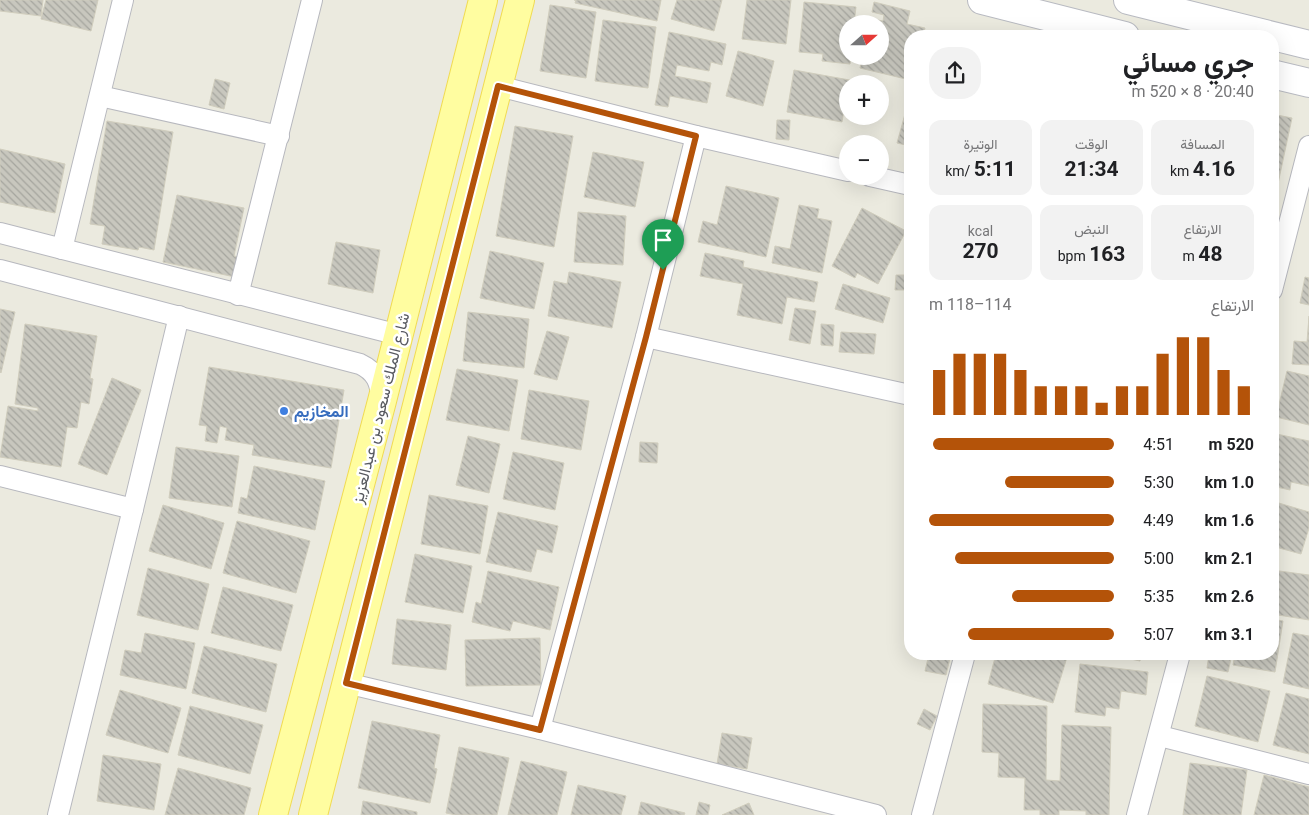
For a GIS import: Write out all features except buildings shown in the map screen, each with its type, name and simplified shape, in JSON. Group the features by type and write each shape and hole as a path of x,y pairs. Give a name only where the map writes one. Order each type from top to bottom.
{"main road":[{"name":"شارع الملك سعود بن عبدالعزيز","path":"273,815 382,402 483,0"},
{"path":"313,815 520,0"},
{"path":"388,518 391,457 416,358 412,344 407,338 399,335"}],"street":[{"path":"62,249 123,0"},
{"path":"238,295 280,136 312,0"},
{"path":"982,0 1101,30"},
{"path":"1128,0 1249,30"},
{"path":"1279,38 1309,45"},
{"path":"1279,76 1309,83"},
{"path":"498,86 696,136 839,169"},
{"path":"100,96 280,136"},
{"path":"540,730 646,337 696,136"},
{"path":"1279,259 1309,146"},
{"path":"889,181 904,184"},
{"path":"0,233 399,335"},
{"path":"0,270 360,364 369,368 377,376 381,388 382,402"},
{"path":"58,815 178,316"},
{"path":"646,337 904,394"},
{"path":"0,476 133,509"},
{"path":"922,815 962,660"},
{"path":"1137,815 1160,736 1179,660"},
{"path":"346,683 876,815"},
{"path":"1160,736 1309,774"}],"place":[{"name":"المخازيم","path":"284,411"}],"route":[{"path":"498,86 696,136 663,270 540,730 346,683 498,86"}]}
